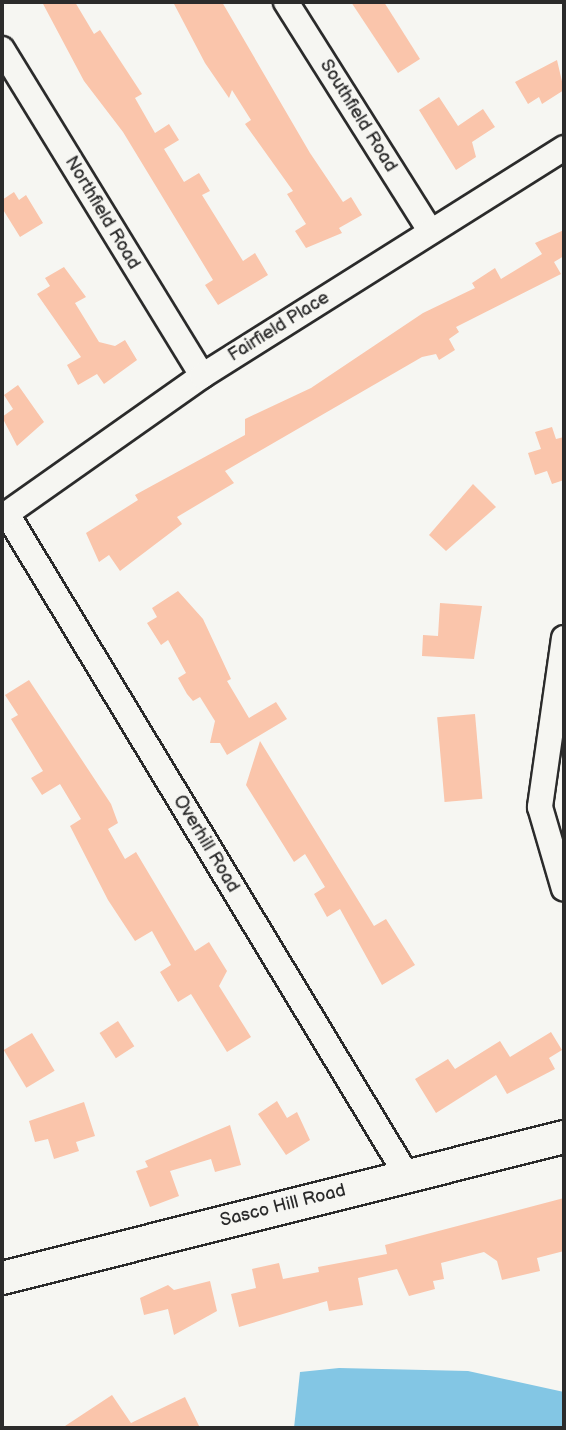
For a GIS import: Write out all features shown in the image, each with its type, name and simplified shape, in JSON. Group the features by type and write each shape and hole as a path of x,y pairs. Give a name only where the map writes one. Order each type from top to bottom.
{"street":[{"name":"Southfield Road","path":"286,2 430,231"},
{"name":"Northfield Road","path":"2,49 202,376"},
{"name":"Fairfield Place","path":"4,515 202,376 564,148"},
{"name":"Overhill Road","path":"4,515 406,1174"},
{"path":"564,638 540,807 564,889"},
{"name":"Sasco Hill Road","path":"2,1278 406,1174 564,1137"}],"water":[{"path":"339,1368 468,1371 564,1392 564,1428 294,1428 300,1372"}],"building":[{"path":"42,2 75,2 94,34 100,30 142,94 135,98 155,133 169,124 179,140 164,149 184,182 199,173 210,191 202,195 243,261 255,253 268,275 218,305 205,285 213,280 123,132 84,81"},
{"path":"173,2 222,2 310,153 343,202 351,197 362,215 339,228 342,233 306,248 295,231 306,224 287,194 293,191 245,124 251,120 232,90 229,98 205,63"},
{"path":"351,2 384,2 420,59 398,73"},
{"path":"557,60 564,90 542,104 539,97 528,104 515,82"},
{"path":"439,97 458,126 483,109 495,127 472,142 476,157 456,170 419,110"},
{"path":"14,192 19,200 26,195 43,223 20,237 2,208 2,200"},
{"path":"564,230 564,256 554,262 561,274 456,327 459,332 449,339 455,350 439,360 436,354 422,357 225,471 234,483 177,517 182,524 120,571 109,555 99,562 86,533 138,500 135,495 245,435 245,419 311,388 423,313 475,288 472,283 495,268 501,279 542,254 535,243"},
{"path":"64,267 86,297 75,303 99,342 115,346 125,340 137,360 104,384 97,374 78,385 67,365 81,357 37,294 50,286 45,278"},
{"path":"18,385 44,422 17,446 2,417 13,409 4,395"},
{"path":"552,427 556,439 564,437 564,480 552,484 547,471 535,475 528,453 541,449 535,432"},
{"path":"473,484 496,507 446,551 429,535"},
{"path":"178,591 203,619 231,679 227,681 249,718 276,702 287,719 227,755 220,743 210,743 215,721 200,697 193,701 187,694 178,678 186,673 168,640 161,645 147,623 157,617 152,608"},
{"path":"440,603 482,606 474,659 422,656 423,635 438,636"},
{"path":"29,680 111,804 118,823 108,829 125,859 136,852 195,951 209,942 227,971 219,986 251,1037 227,1052 191,994 178,1002 160,972 171,965 152,931 135,941 108,900 70,826 81,819 60,784 42,795 31,778 43,771 11,719 18,715 5,695"},
{"path":"475,714 482,799 445,802 437,717"},
{"path":"260,741 374,926 386,919 415,965 382,985 340,909 327,917 314,894 325,887 305,854 294,862 246,785"},
{"path":"118,1021 134,1046 116,1058 100,1033"},
{"path":"551,1032 562,1050 549,1058 555,1069 507,1094 496,1075 436,1113 415,1079 448,1059 455,1069 500,1041 510,1057"},
{"path":"32,1033 55,1071 26,1088 4,1050"},
{"path":"277,1101 287,1118 297,1112 310,1140 286,1155 258,1114"},
{"path":"84,1102 95,1136 76,1142 79,1151 54,1159 48,1139 35,1142 29,1121"},
{"path":"230,1125 241,1165 215,1172 211,1159 170,1171 179,1196 150,1207 136,1171 148,1167 145,1161"},
{"path":"564,1198 564,1251 537,1258 540,1271 502,1280 497,1261 484,1252 441,1263 444,1279 433,1281 435,1289 409,1296 397,1269 358,1278 363,1305 329,1311 327,1301 239,1327 231,1294 256,1288 252,1269 279,1263 283,1279 319,1272 318,1267 387,1254 385,1245"},
{"path":"210,1281 217,1311 174,1335 168,1309 144,1315 140,1298 168,1285 174,1290"},
{"path":"112,1395 131,1423 185,1397 200,1428 62,1428"}]}
